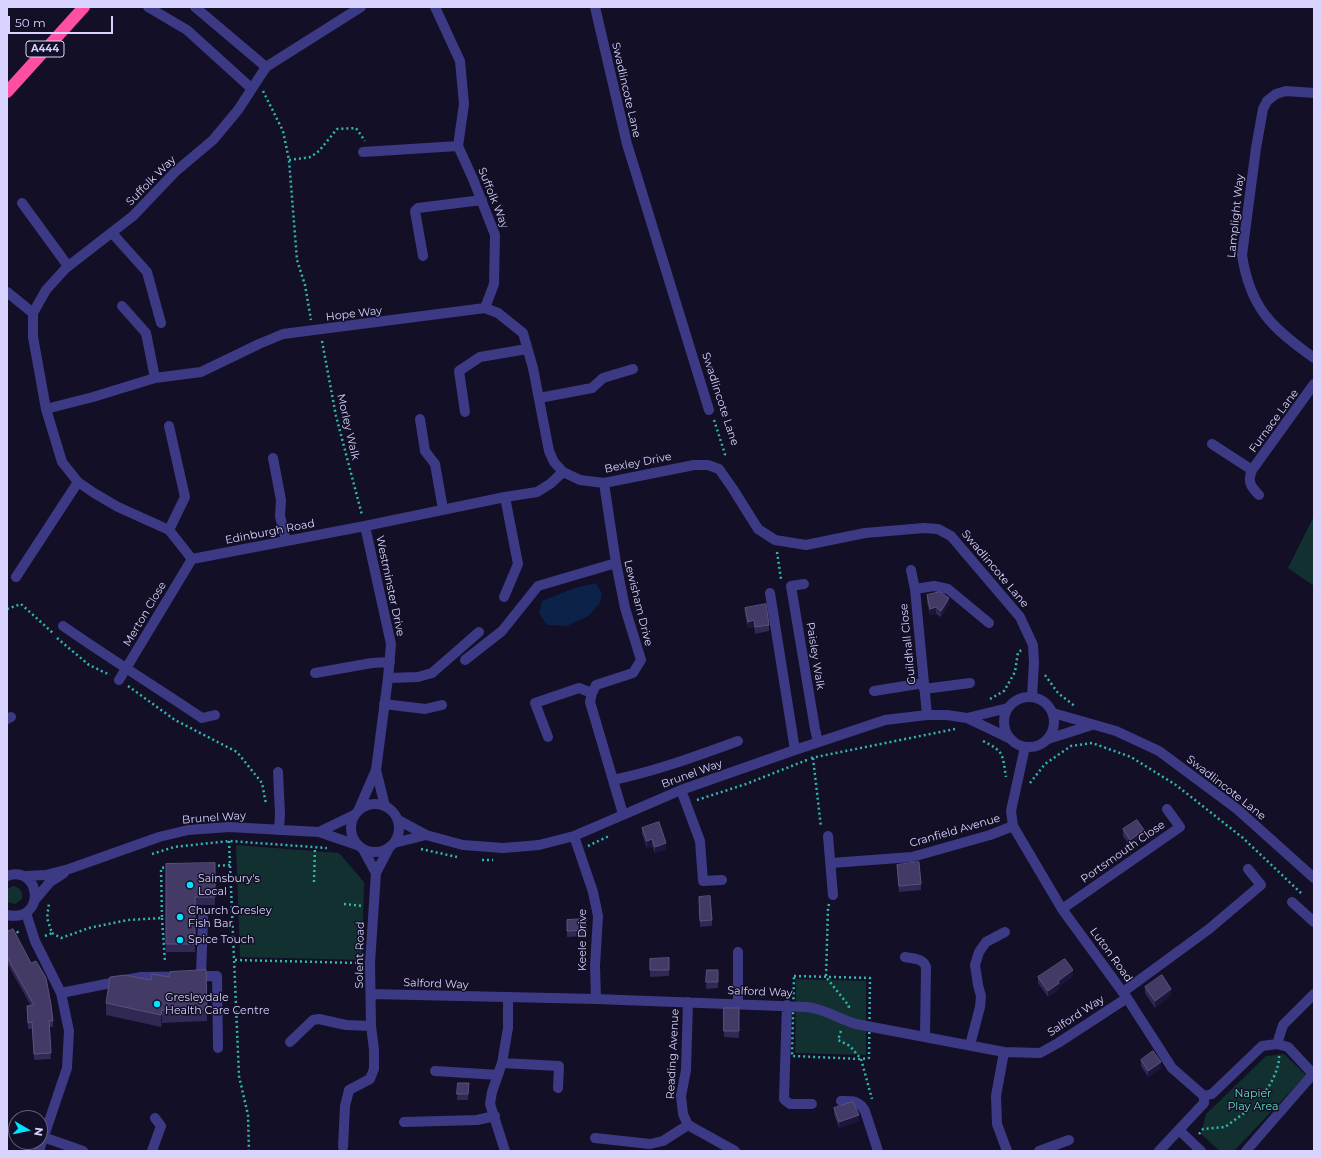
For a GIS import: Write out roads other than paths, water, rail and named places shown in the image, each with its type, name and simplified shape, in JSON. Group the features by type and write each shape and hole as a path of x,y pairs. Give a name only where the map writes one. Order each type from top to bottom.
{"highway":[{"name":"A444","path":"7,92 84,7"}],"street":[{"path":"148,7 187,30 254,84"},
{"path":"195,7 266,67"},
{"name":"Suffolk Way","path":"46,409 33,337 33,313 46,290 68,266 133,216 175,172 213,140 238,110 266,67 360,7"},
{"path":"367,152 458,146 464,104 460,61 435,7"},
{"name":"Swadlincote Lane","path":"595,7 627,144 709,410"},
{"name":"Lamplight Way","path":"1314,93 1286,91 1276,94 1267,101 1262,109 1242,255 1246,276 1258,306 1268,320 1282,334 1314,358"},
{"name":"Suffolk Way","path":"458,146 482,200 495,235 494,284 485,308"},
{"path":"423,256 415,211 418,208 482,200"},
{"path":"22,204 68,266"},
{"path":"112,233 147,272 161,323"},
{"path":"7,292 33,313"},
{"path":"122,306 146,333 155,378"},
{"path":"485,308 498,313 523,333 539,398 549,451 554,462 563,472"},
{"name":"Hope Way","path":"46,409 93,397 155,378 200,372 283,334 316,331 485,308"},
{"path":"465,412 459,371 480,357 527,349"},
{"path":"539,398 592,388 603,378 633,369"},
{"name":"Furnace Lane","path":"1259,495 1250,486 1250,475 1252,470 1314,384"},
{"path":"46,409 62,462 78,482 118,507 169,530 192,559"},
{"path":"420,419 425,451 435,464 443,509"},
{"path":"169,426 185,497 169,530"},
{"name":"Furnace Lane","path":"1212,444 1252,470"},
{"path":"273,458 281,500 280,516 286,541"},
{"name":"Bexley Drive","path":"563,472 580,480 604,483 694,465 708,466 719,469"},
{"name":"Swadlincote Lane","path":"719,469 758,529 775,540 806,545 865,533 924,528 938,529 951,536 1020,617 1033,645 1034,662 1032,697"},
{"name":"Edinburgh Road","path":"192,559 365,526 443,509 537,492 550,484 563,472"},
{"path":"16,577 78,482"},
{"name":"Lewisham Drive","path":"592,693 596,685 633,673 640,660 625,608 616,563 604,483"},
{"path":"504,597 518,564 506,497"},
{"name":"Westminster Drive","path":"356,812 376,770 390,662 390,644 365,526"},
{"name":"Merton Close","path":"119,680 192,559"},
{"path":"465,660 502,631 538,586 616,563"},
{"name":"Guildhall Close","path":"912,570 927,715"},
{"name":"Paisley Walk","path":"804,584 791,586 818,742"},
{"path":"915,589 934,586 948,588 990,623"},
{"path":"770,594 795,750"},
{"path":"63,626 202,718 215,715"},
{"path":"388,678 418,677 432,674 479,632"},
{"path":"314,673 372,663 390,662"},
{"path":"874,691 970,683"},
{"path":"548,737 535,703 579,688 592,693 590,702 623,814"},
{"path":"1032,697 1043,700 1050,707 1053,713 1054,728 1048,739 1042,744 1025,747 1019,745 1011,739 1006,733 1004,726 1004,717 1008,708 1012,703 1020,698 1032,697"},
{"path":"384,704 425,709 442,705"},
{"name":"Brunel Way","path":"967,718 1008,708"},
{"name":"Swadlincote Lane","path":"1053,713 1116,731 1159,751 1236,809 1314,878"},
{"name":"Brunel Way","path":"398,820 426,835 463,845 504,848 539,845 574,836 681,790 885,720 927,715 947,715 967,718 1011,739"},
{"path":"1048,739 1096,726"},
{"path":"614,780 641,774 738,742"},
{"name":"Luton Road","path":"1025,747 1011,811 1013,826 1062,909 1125,995 1172,1068 1204,1096"},
{"name":"Westminster Drive","path":"376,770 385,806"},
{"path":"278,772 280,814 278,830"},
{"path":"681,790 700,841 703,881 722,880"},
{"path":"360,847 375,852 382,851 391,845 398,836 399,828 398,820 394,813 385,806 374,803 366,805 356,812 351,823 350,831 353,839 360,847 376,874"},
{"name":"Portsmouth Close","path":"1062,909 1180,827 1167,810"},
{"name":"Brunel Way","path":"319,832 356,812"},
{"name":"Brunel Way","path":"7,876 18,874 25,876 46,875 69,870 159,837 188,830 229,826 319,832 360,847"},
{"name":"Cranfield Avenue","path":"831,863 912,857 990,835 1013,826"},
{"name":"Brunel Way","path":"391,845 426,835"},
{"name":"Keele Drive","path":"574,836 593,892 598,916 595,966 596,999"},
{"path":"828,836 833,895"},
{"name":"Solent Road","path":"343,1147 347,1093 349,1090 370,1080 374,1069 374,1050 371,1026 370,963 373,908 376,874 391,845"},
{"name":"Salford Way","path":"371,994 790,1005 818,1008 844,1020 869,1026 1004,1052 1040,1053 1058,1043 1125,995 1209,929 1261,885 1248,869"},
{"name":"Brunel Way","path":"26,913 50,882 69,870"},
{"path":"25,876 34,887 34,901"},
{"path":"1292,902 1314,922"},
{"path":"9,916 26,913 35,941 61,992 70,1031 67,1068 48,1123"},
{"path":"201,976 203,918"},
{"path":"970,1045 980,1007 981,996 975,965 979,952 986,942 1005,932"},
{"path":"738,952 738,1004"},
{"path":"905,957 922,960 925,962 927,975 926,1037"},
{"path":"61,992 141,977 217,976 218,1048"},
{"path":"1277,1044 1283,1025 1314,994"},
{"path":"505,1151 490,1104 492,1092 502,1063 508,1028 508,998"},
{"name":"Reading Avenue","path":"688,1002 686,1070 681,1096 683,1114 688,1125"},
{"path":"790,1005 784,1099 790,1104 812,1104"},
{"path":"290,1042 313,1020 319,1019 346,1025 371,1026"},
{"path":"1159,1151 1204,1103 1204,1096 1212,1094 1262,1046 1277,1044 1288,1047 1314,1074 1246,1151"},
{"path":"1004,1052 996,1096 997,1124 1007,1151"},
{"path":"502,1063 559,1066 558,1088"},
{"path":"435,1071 498,1075"},
{"path":"841,1101 856,1101 862,1106 866,1112 878,1151"},
{"path":"404,1122 477,1120 495,1116"},
{"path":"152,1151 161,1126 155,1118"},
{"path":"595,1138 650,1144 662,1141 688,1125 735,1151"},
{"path":"1179,1130 1201,1151"},
{"path":"48,1139 83,1151"},
{"path":"1039,1151 1069,1140"}],"water":[{"path":"596,583 602,594 600,603 588,616 567,626 547,625 539,613 542,601 575,588"}],"place":[{"name":"Sainsbury's Local","path":"190,885"},
{"name":"Church Gresley Fish Bar","path":"180,917"},
{"name":"Spice Touch","path":"180,940"},
{"name":"Gresleydale Health Care Centre","path":"157,1004"}],"park label":[{"name":"Napier Play Area","path":"1253,1100"}]}
